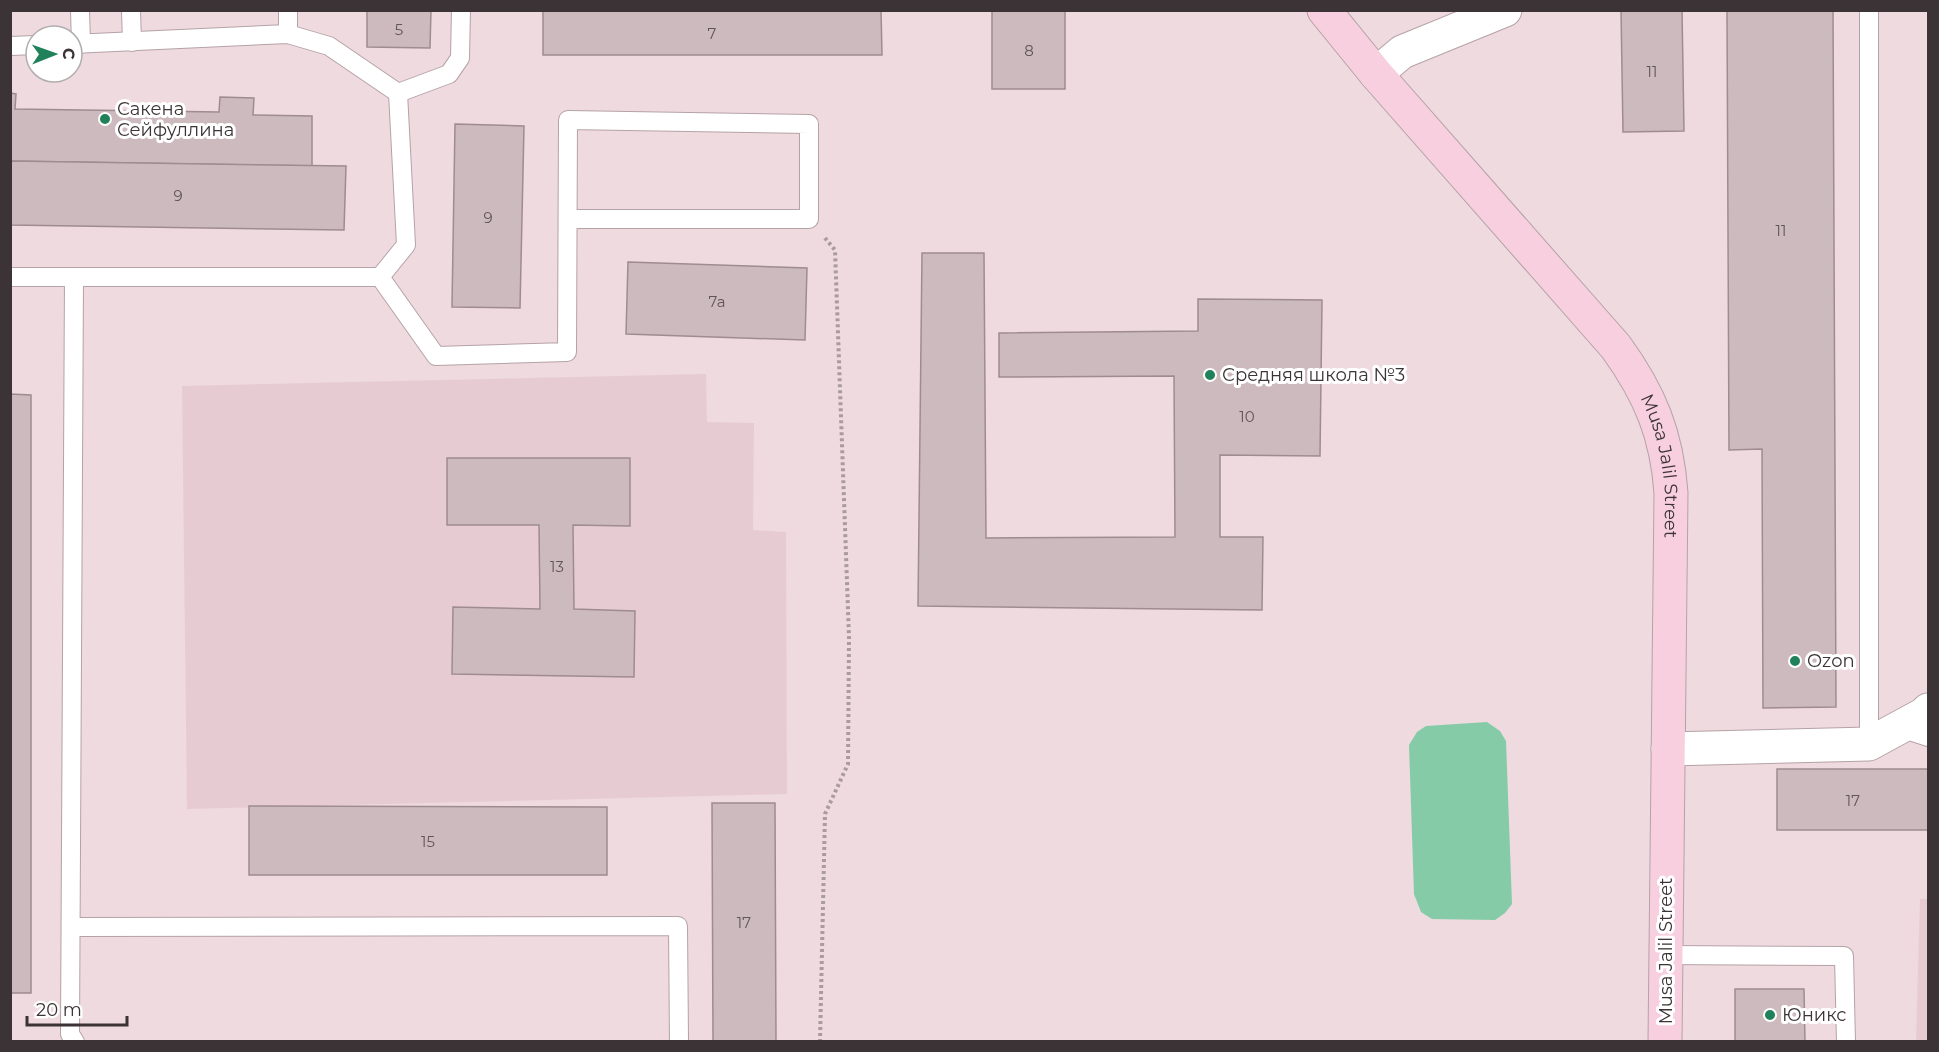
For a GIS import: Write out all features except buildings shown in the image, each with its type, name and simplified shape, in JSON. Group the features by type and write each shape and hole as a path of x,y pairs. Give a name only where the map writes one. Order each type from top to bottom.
{"street":[{"name":"Musa Jalil Street","path":"1324,10 1376,74 1616,347 1635,373 1651,403 1660,427 1666,452 1671,494 1665,1041"},
{"path":"1376,74 1402,52 1505,10"},
{"path":"1668,749 1869,744 1914,732 1929,710"}],"lane":[{"path":"131,10 132,42"},
{"path":"288,10 288,34"},
{"path":"398,93 449,74 460,58 461,10"},
{"path":"1869,10 1869,744"},
{"path":"84,44 288,34 330,46 398,93"},
{"path":"380,277 406,245 398,93"},
{"path":"380,277 436,356 567,352 568,120 809,124 809,219 568,219"},
{"path":"10,277 380,277"},
{"path":"74,277 70,1034 75,1041"},
{"path":"71,927 678,927 679,1041"},
{"path":"1665,955 1844,956 1846,1041"}],"path":[{"path":"809,219 835,250 849,638 848,764 825,814 820,1041"}],"shaded area":[{"path":"706,374 707,422 754,423 753,530 786,532 787,794 187,809 182,386"},
{"path":"1920,899 1928,899 1928,1041 1916,1041"}],"green space":[{"path":"1487,722 1500,731 1506,741 1512,904 1495,920 1432,919 1421,912 1414,894 1409,745 1417,732 1426,726"}],"place":[{"name":"Сакена Сейфуллина","path":"105,119"},
{"name":"Средняя школа №3","path":"1210,375"},
{"name":"Ozon","path":"1795,661"},
{"name":"Юникс","path":"1770,1015"}]}
